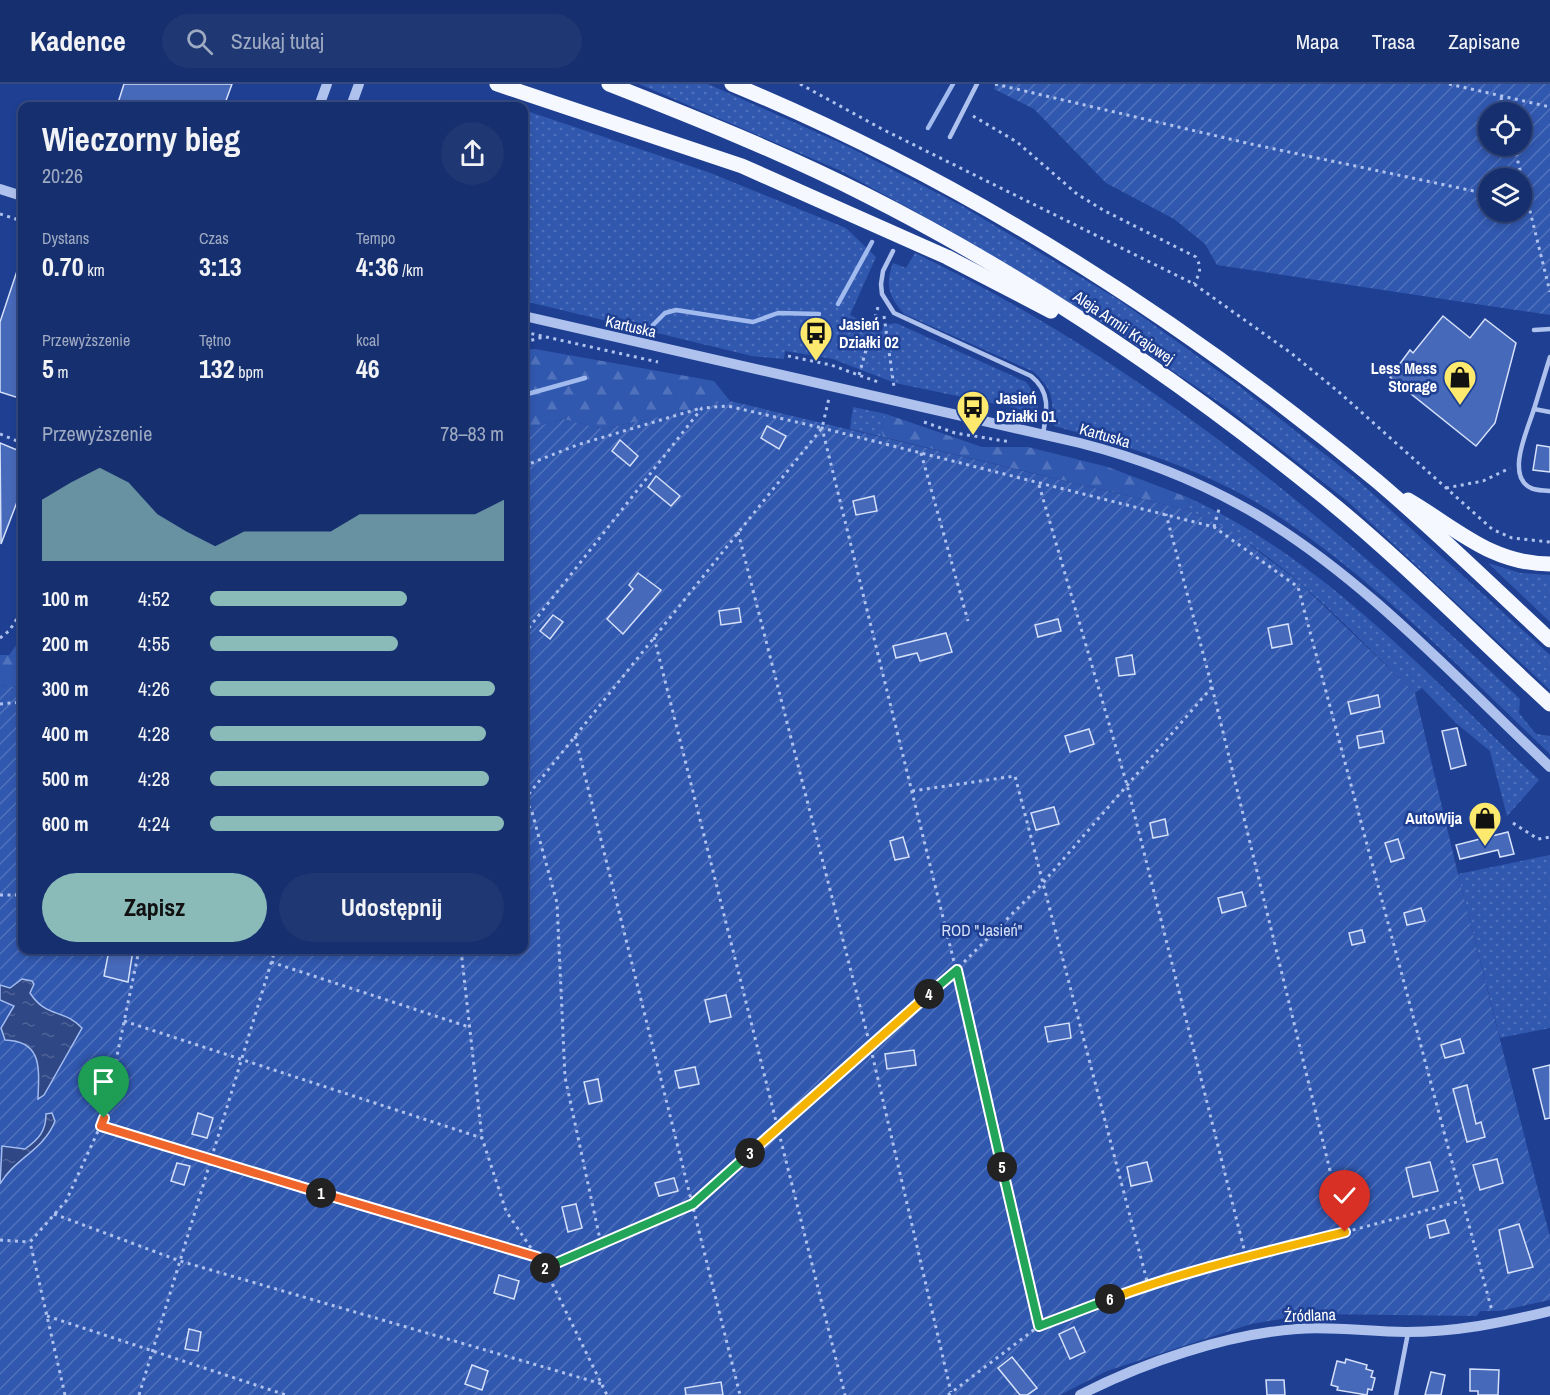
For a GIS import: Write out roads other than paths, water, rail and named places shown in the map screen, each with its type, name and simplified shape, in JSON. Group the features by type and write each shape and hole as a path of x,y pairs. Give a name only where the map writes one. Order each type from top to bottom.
{"main road":[{"path":"497,84 742,166 947,257 1134,354"},
{"name":"Aleja Armii Krajowej","path":"609,84 749,141 866,195 961,247 1134,354 1221,416 1325,498 1550,704"},
{"name":"Aleja Armii Krajowej","path":"732,84 787,107 879,151 1017,227 1095,274 1228,364 1379,484 1550,640"},
{"path":"1379,484 1495,555 1519,562 1550,564"}],"street":[{"path":"320,102 327,84"},
{"path":"352,102 359,84"},
{"path":"0,189 18,195"},
{"name":"Kartuska","path":"528,317 1043,434 1120,453 1174,474 1250,511 1285,533 1350,581 1550,767"},
{"name":"Źródlana","path":"1080,1395 1111,1379 1166,1358 1257,1334 1298,1329 1455,1331 1494,1325 1550,1311"}],"lane":[{"path":"950,137 977,84"},
{"path":"893,251 883,270 882,294 887,304 904,319 1031,376 1038,382 1047,399 1043,434"},
{"path":"1534,330 1550,329"},
{"path":"1550,357 1517,465 1520,478 1531,488 1550,491"},
{"path":"1534,409 1550,412"},
{"path":"1396,1395 1408,1332"}],"water":[{"path":"22,979 32,981 34,984 30,993 43,1007 68,1018 82,1028 44,1095 38,1099 38,1067 32,1051 26,1045 5,1040 1,1028 14,1006 0,1000 0,985 10,988"},
{"path":"52,1113 55,1121 44,1140 6,1175 0,1184 2,1146 25,1149 41,1134 46,1114"}],"waterway":[{"path":"928,128 953,84"},
{"path":"838,304 872,242"},
{"path":"653,325 665,313 676,310 753,322 778,313 819,314"},
{"path":"528,394 585,378"}],"place":[{"name":"Jasień Działki 02","path":"816,362"},
{"name":"Less Mess Storage","path":"1460,406"},
{"name":"Jasień Działki 01","path":"973,436"},
{"name":"AutoWija","path":"1485,847"}],"park label":[{"name":"ROD \"Jasień\"","path":"982,930"}]}
